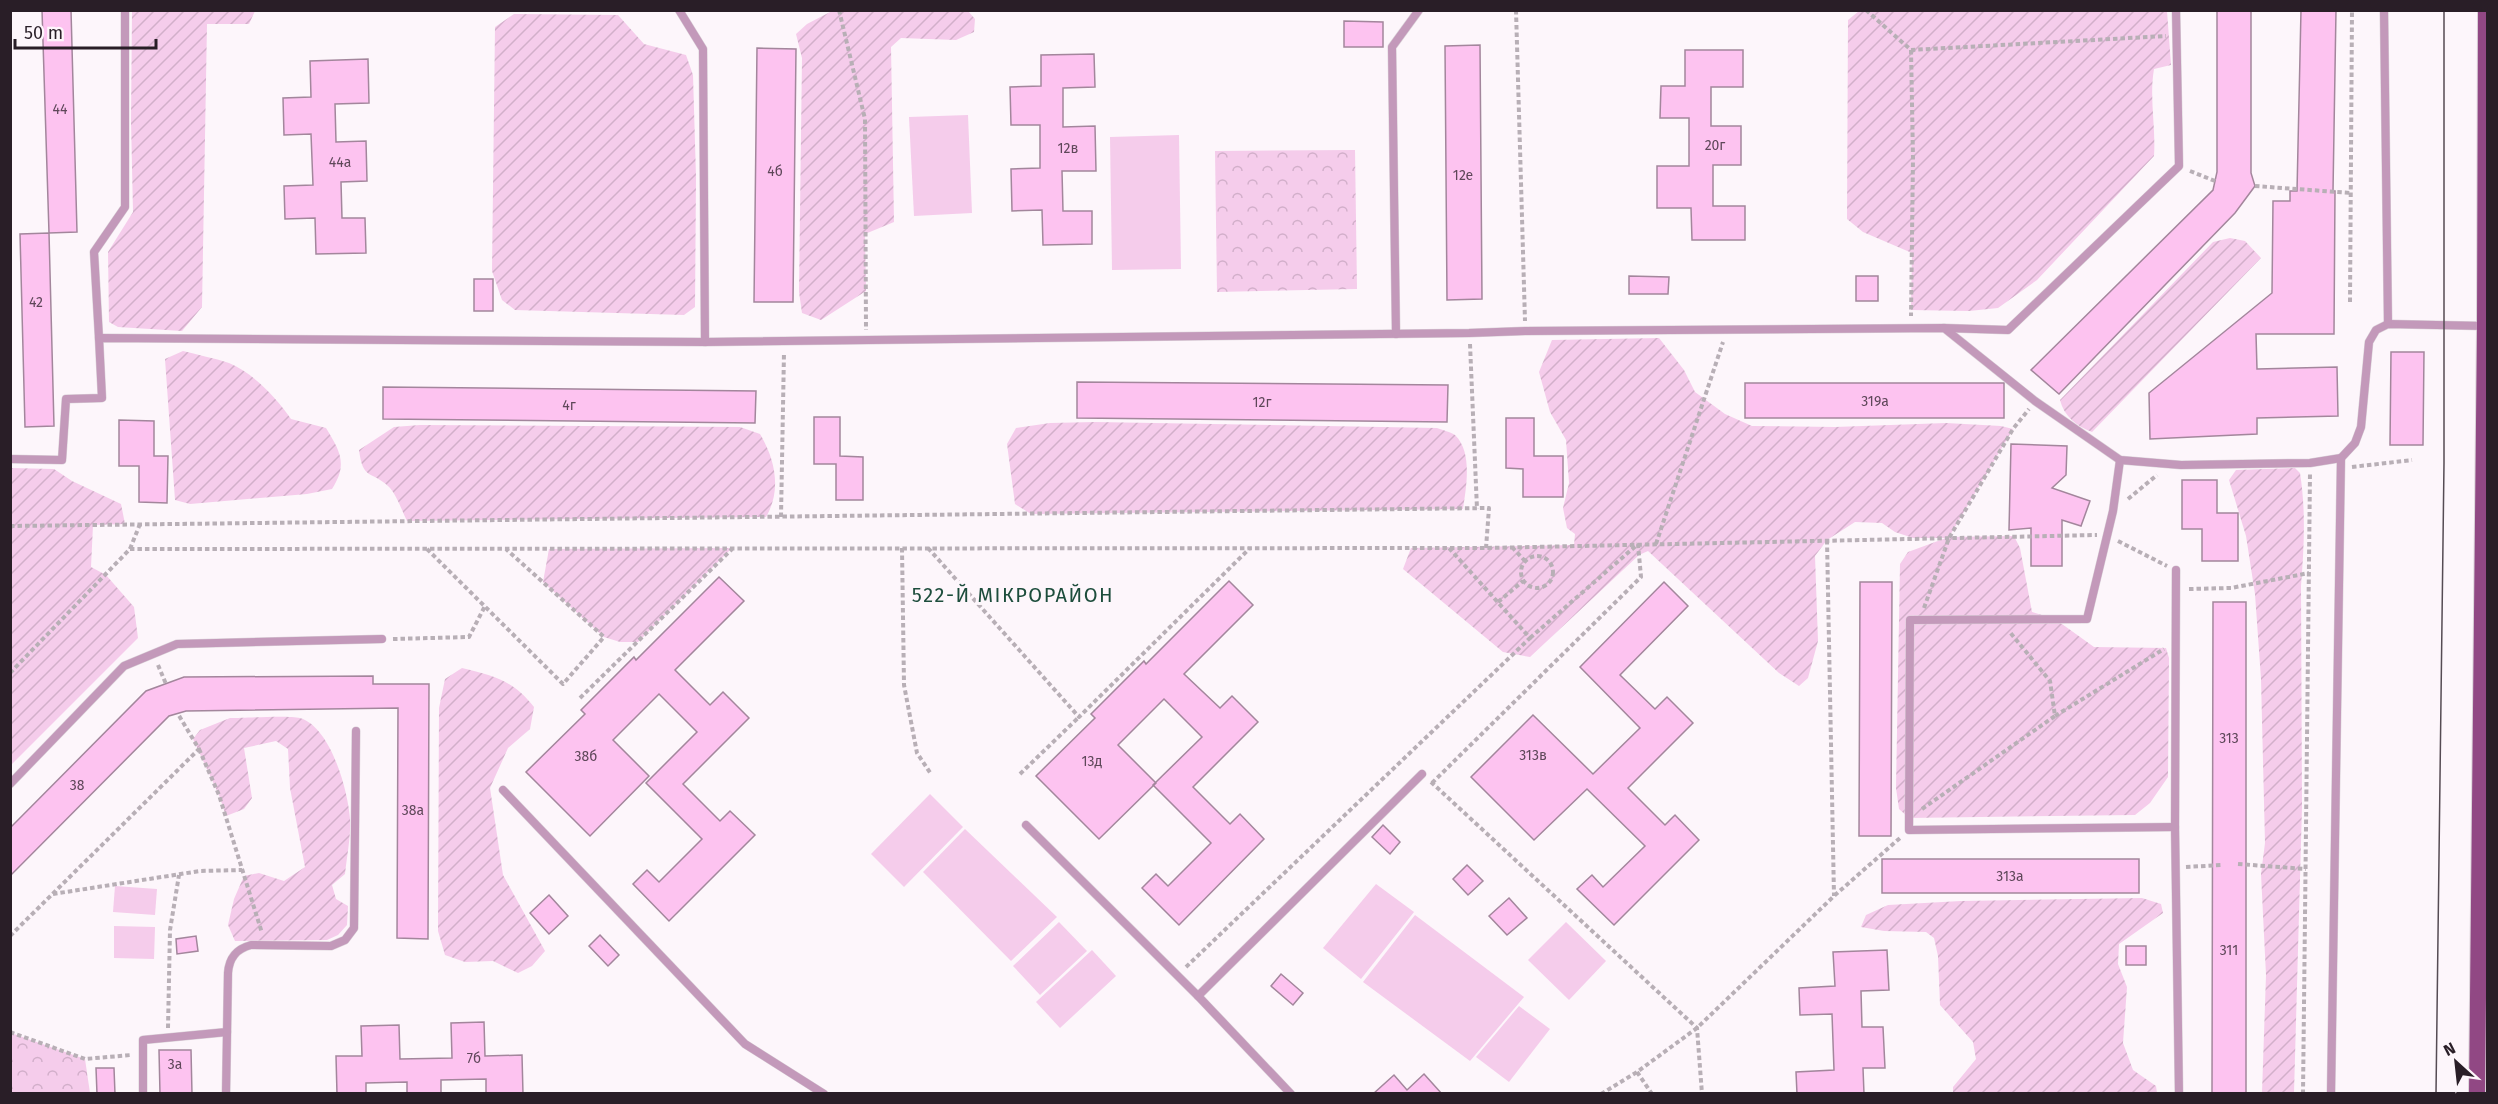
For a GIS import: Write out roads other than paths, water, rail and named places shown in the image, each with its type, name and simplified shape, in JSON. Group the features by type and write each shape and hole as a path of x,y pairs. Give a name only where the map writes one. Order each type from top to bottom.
{"main road":[{"path":"2477,1094 2486,10"}],"lane":[{"path":"10,459 62,460 66,399 102,398 94,252 125,207 125,10"},
{"path":"679,10 703,50 705,342"},
{"path":"1396,334 1392,47 1419,10"},
{"path":"99,338 705,342 1469,333 1525,330 1911,328 2008,330 2179,166 2176,10"},
{"path":"2384,10 2388,324"},
{"path":"1944,328 2036,401 2120,460 2171,464 2310,467 2341,458 2355,443 2361,427 2369,342 2376,330 2388,324 2485,327"},
{"path":"2331,1094 2341,458"},
{"path":"2120,460 2113,511 2087,619 1910,620 1909,830 2175,827"},
{"path":"2176,570 2175,827 2179,1094"},
{"path":"10,783 124,666 177,644 382,639"},
{"path":"225,1094 229,965 232,958 243,947 331,946 345,940 354,928 356,732"},
{"path":"1198,996 1422,774"},
{"path":"503,790 745,1044 824,1094"},
{"path":"1026,825 1198,996 1291,1094"},
{"path":"142,1094 143,1040 227,1032"}],"tram line":[{"path":"2436,1094 2444,463 2444,10"}],"district":[{"name":"522-Й МІКРОРАЙОН","path":"1013,595"}]}
